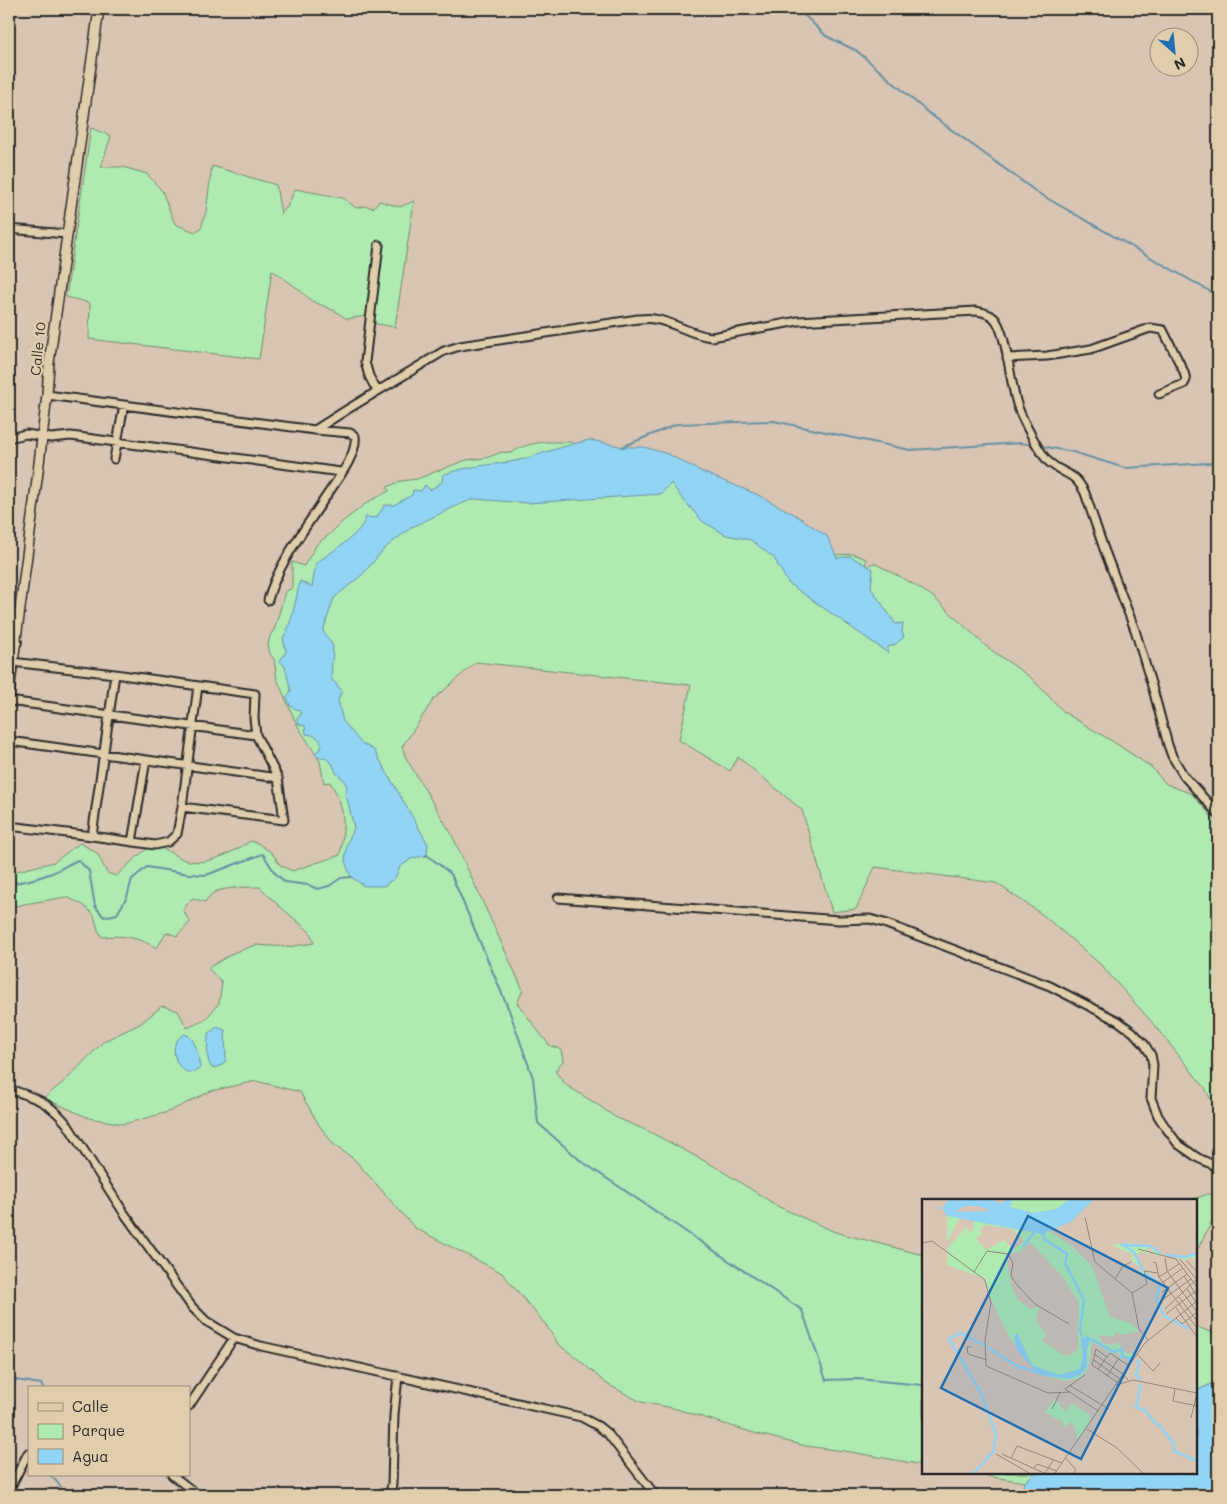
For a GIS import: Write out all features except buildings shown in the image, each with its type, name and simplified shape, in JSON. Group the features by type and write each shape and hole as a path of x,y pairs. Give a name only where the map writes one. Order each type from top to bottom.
{"main road":[{"path":"11,657 16,642"}],"street":[{"name":"Calle 10","path":"16,642 38,472 49,363 99,9"},
{"path":"9,229 66,234"},
{"path":"377,391 369,376 365,362 379,245"},
{"path":"315,430 348,408 444,351 460,346 638,319 653,319 691,333 712,337 798,321 976,311 987,313 994,318 1003,336 1013,394 1042,455 1051,464 1074,476 1081,484 1085,493 1135,630 1170,751 1184,776 1218,814"},
{"path":"1007,358 1047,356 1091,349 1150,328 1156,328 1163,330 1184,372 1186,380 1184,384 1159,394"},
{"path":"47,395 356,436 356,442 349,461 279,572 270,590 268,600"},
{"path":"114,458 124,405"},
{"path":"9,438 26,434 51,438 71,436 341,472"},
{"path":"9,692 11,657 255,694 254,718 256,735 278,778 284,820 182,806"},
{"path":"92,836 115,674"},
{"path":"9,826 155,845 168,842 177,834 198,686"},
{"path":"9,701 256,735"},
{"path":"9,741 278,778"},
{"path":"132,842 146,760"},
{"path":"558,898 838,920 870,920 884,923 1050,986 1118,1021 1133,1032 1151,1054 1153,1065 1152,1098 1158,1116 1178,1144 1198,1158 1218,1167"},
{"path":"9,1089 44,1102 58,1113 124,1213 192,1307 206,1321 234,1338 261,1346 581,1418 598,1426 608,1434 655,1495"},
{"path":"190,1404 234,1338"},
{"path":"390,1495 398,1376"},
{"path":"9,1490 28,1452"},
{"path":"173,1476 198,1495"}],"green space":[{"path":"91,128 111,136 101,167 123,167 147,174 162,191 175,224 195,232 201,228 206,212 212,166 276,185 281,214 287,207 295,189 343,198 356,208 366,206 373,208 379,201 400,207 414,201 395,327 372,323 365,316 347,319 335,311 312,301 272,270 259,359 89,339 90,303 66,297"},
{"path":"571,442 580,454 653,466 827,544 836,555 853,554 866,559 865,567 874,563 908,581 932,596 987,647 1030,677 1065,713 1151,767 1166,784 1192,794 1218,824 1218,1114 1205,1088 1151,1021 1100,964 1043,915 996,883 875,867 856,909 832,912 802,810 738,757 730,771 679,740 691,685 476,662 434,699 402,747 406,758 452,835 523,990 517,1003 549,1045 561,1050 563,1061 555,1071 566,1085 615,1117 650,1132 714,1166 779,1207 835,1232 922,1255 922,1465 806,1446 754,1433 673,1408 641,1402 607,1384 558,1344 546,1325 502,1273 415,1228 354,1159 334,1145 319,1125 300,1092 256,1081 211,1091 168,1112 124,1124 89,1118 44,1098 66,1080 104,1041 140,1024 162,1006 178,1011 187,1028 205,1020 219,1003 222,983 208,968 235,952 256,945 288,947 314,943 310,932 260,887 217,891 205,902 192,898 183,910 190,922 177,936 166,932 157,948 143,941 131,938 117,936 102,937 94,915 82,904 66,897 9,908 9,873 54,862 80,843 97,853 107,873 116,876 142,853 153,847 163,849 185,860 202,862 220,857 251,841 272,853 280,865 292,871 340,855 343,817 339,800 330,782 324,783 320,761 296,723 277,679 274,659 270,654 268,644 275,628 285,592 292,588 292,562 304,566 317,544 368,502 389,491 387,487 401,481 417,479 466,460 486,458 502,452 512,453 531,444"},
{"path":"1208,1194 1218,1194 1218,1221 1213,1219 1197,1250 1197,1199 1194,1199"},
{"path":"1197,1327 1218,1334 1218,1381 1197,1391"},
{"path":"974,1474 1033,1474 1025,1482"}],"water":[{"path":"590,440 624,447 644,447 668,454 702,472 756,494 794,514 827,536 837,558 850,556 873,569 871,588 895,624 903,623 902,632 904,637 896,644 888,647 888,653 788,583 774,558 751,540 726,535 702,521 671,483 661,494 528,503 473,499 452,508 412,527 385,548 363,574 334,598 323,631 333,646 331,678 342,691 338,700 343,721 360,742 374,750 428,844 427,855 411,859 400,867 395,878 384,886 364,886 351,877 345,861 347,844 354,828 345,795 347,787 343,779 336,773 332,763 324,757 319,758 315,753 322,747 319,739 306,734 305,726 298,724 297,719 301,714 300,711 290,706 287,697 291,691 285,667 280,661 286,652 283,638 291,618 300,581 312,587 316,563 352,537 363,524 366,517 376,518 385,505 394,505 412,495 413,490 421,491 425,485 430,490 442,482 443,475 469,468 515,461"},
{"path":"217,1027 225,1030 226,1059 221,1065 212,1068 208,1057 208,1034"},
{"path":"185,1034 192,1040 198,1053 200,1068 193,1072 187,1072 181,1068 174,1054 178,1039"},
{"path":"1218,1381 1218,1495 1019,1495 1025,1482 1033,1474 1197,1474 1197,1391"}],"waterway":[{"path":"798,9 826,36 857,51 926,111 1038,193 1218,296"},
{"path":"622,447 677,424 774,421 910,450 1020,443 1034,445"},
{"path":"1041,446 1073,452 1125,468 1218,461"},
{"path":"9,884 44,876 78,860 89,871 95,906 104,917 117,914 127,897 132,879 147,867 206,875 263,854 275,873 285,882 308,885 318,889 329,886 341,878 352,877"},
{"path":"425,856 427,855 451,874 509,1010 533,1078 538,1123 581,1161 802,1310 826,1380 858,1379 922,1385"},
{"path":"9,1373 16,1380 41,1384 42,1386"},
{"path":"9,1382 16,1380"},
{"path":"51,1476 59,1484 65,1495"}]}
